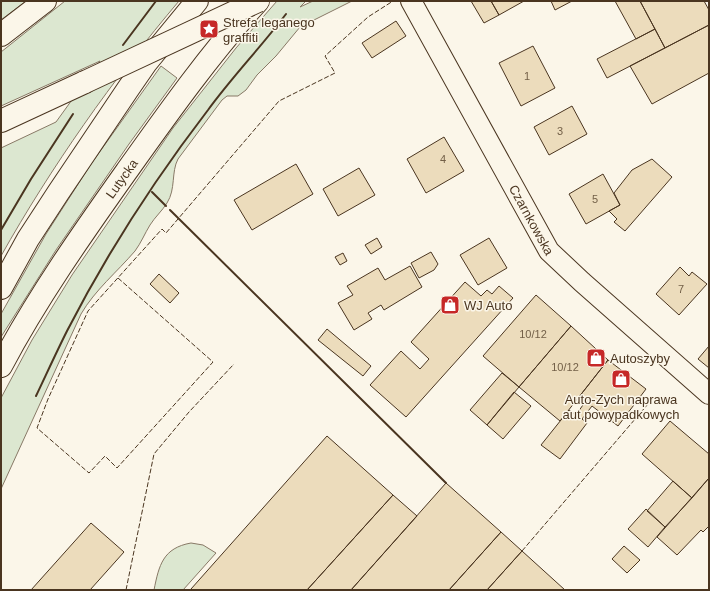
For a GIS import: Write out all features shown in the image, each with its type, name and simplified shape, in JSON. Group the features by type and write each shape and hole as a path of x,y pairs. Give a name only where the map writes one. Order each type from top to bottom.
{"main road":[{"path":"1,35 45,1"},
{"path":"1,288 28,239 124,95 146,63 197,1"},
{"path":"1,121 258,1"},
{"name":"Lutycka","path":"1,366 45,292 121,179 185,89 258,1"}],"street":[{"name":"Czarnkowska","path":"412,1 549,251 709,394"}],"green space":[{"path":"1,1 26,1 1,20"},
{"path":"65,1 179,1 130,61 84,124 20,223 1,256 1,148 56,122 100,61 1,106 1,52"},
{"path":"277,1 306,1 300,7 313,1 352,1 300,27 276,56 257,75 246,90 238,96 227,96 222,100 178,159 172,192 167,203 150,225 135,251 99,289 81,314 1,489 1,398 32,340 72,275 173,128 236,48"},
{"path":"161,66 177,78 129,144 56,250 1,337 1,314 46,234 91,164"},
{"path":"191,543 203,545 216,553 183,590 154,590 161,565 168,553 182,545"}],"building":[{"path":"471,1 491,1 499,15 484,23"},
{"path":"491,1 524,1 499,15"},
{"path":"551,1 572,1 555,10"},
{"path":"615,1 640,1 655,29 636,39"},
{"path":"640,1 704,1 709,10 709,25 665,48"},
{"path":"396,21 406,36 372,58 362,43"},
{"path":"709,25 709,73 652,104 630,66"},
{"path":"655,29 665,48 607,78 597,59"},
{"path":"533,46 555,88 521,106 499,63"},
{"path":"572,106 587,134 549,155 534,127"},
{"path":"444,137 464,171 426,193 407,159"},
{"path":"652,159 672,177 625,231 614,222 617,219 609,211 620,205 614,193 632,170"},
{"path":"296,164 313,194 252,230 234,200"},
{"path":"359,168 375,195 338,216 323,189"},
{"path":"603,174 620,205 586,224 569,194"},
{"path":"377,238 382,247 371,254 365,245"},
{"path":"489,238 507,268 478,285 460,255"},
{"path":"431,252 438,264 434,270 419,278 411,263"},
{"path":"343,253 347,261 340,265 335,257"},
{"path":"410,266 422,287 384,310 381,305 368,313 372,319 354,330 338,303 353,295 347,286 378,268 385,280"},
{"path":"680,267 689,276 692,272 707,284 679,315 656,294"},
{"path":"159,274 179,293 170,303 150,284"},
{"path":"465,282 481,296 487,290 492,294 499,286 513,298 406,417 370,385 401,351 420,369 429,359 411,342"},
{"path":"536,295 571,326 519,387 483,356"},
{"path":"571,326 608,360 560,421 519,387"},
{"path":"327,329 371,366 363,376 318,340"},
{"path":"709,346 709,368 698,359"},
{"path":"608,360 646,389 618,426 592,406 582,419 587,423 560,459 541,445 569,410 576,415 585,402 579,397"},
{"path":"502,373 519,387 487,425 470,410"},
{"path":"514,392 531,406 503,439 487,425"},
{"path":"670,421 709,454 709,478 692,498 642,454"},
{"path":"327,436 393,495 307,590 191,589"},
{"path":"709,478 709,527 703,532 701,530 677,555 657,537"},
{"path":"673,481 692,498 665,527 647,511"},
{"path":"446,483 501,532 449,590 351,590"},
{"path":"393,495 417,516 351,590 307,590"},
{"path":"646,509 665,527 648,547 628,529"},
{"path":"91,523 124,552 90,590 31,590"},
{"path":"501,532 522,551 487,590 449,590"},
{"path":"624,546 640,560 627,573 612,559"},
{"path":"522,551 565,590 487,590"}],"fence":[{"path":"118,278 213,362 117,468 105,456 89,473 37,428 48,399 88,311 162,229 166,233 279,101 335,73 325,56 368,17 393,1"},
{"path":"126,590 154,454 189,412 234,364"},
{"path":"522,551 654,397"}],"wall":[{"path":"123,45 156,1"},
{"path":"36,396 82,302 98,273 133,217 188,136 286,14"},
{"path":"1,230 31,179 73,114"},
{"path":"152,192 166,206"},
{"path":"170,210 446,483"}],"place":[{"name":"Strefa leganego graffiti","path":"209,29"},
{"name":"WJ Auto","path":"450,305"},
{"name":"Autoszyby","path":"596,358"},
{"name":"Auto-Zych naprawa aut powypadkowych","path":"621,379"}]}
